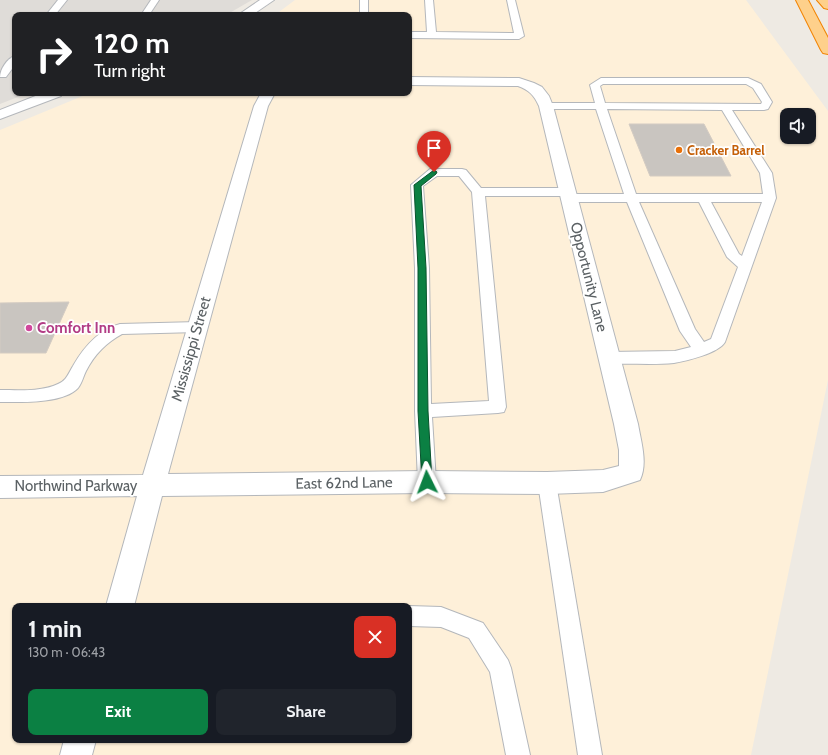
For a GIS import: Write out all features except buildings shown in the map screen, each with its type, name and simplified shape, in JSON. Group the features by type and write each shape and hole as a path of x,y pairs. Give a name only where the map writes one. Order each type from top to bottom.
{"highway":[{"path":"802,0 828,50"},
{"path":"823,0 828,5"}],"street":[{"path":"249,12 268,0"},
{"name":"Opportunity Lane","path":"412,80 504,80 533,86 541,94 546,106 631,450 631,473"},
{"path":"0,115 48,96"},
{"name":"Mississippi Street","path":"121,603 152,486 261,106 266,96"},
{"name":"East 62nd Lane","path":"152,486 427,482 547,483 603,481 631,473"},
{"name":"Northwind Parkway","path":"0,487 152,486"},
{"path":"76,755 79,743"}],"lane":[{"path":"53,12 63,0"},
{"path":"147,12 155,0"},
{"path":"364,0 364,12"},
{"path":"429,0 432,35"},
{"path":"412,35 519,36 511,0"},
{"path":"1,76 12,63"},
{"path":"1,76 12,71"},
{"path":"546,106 601,106 764,107 767,102 757,86 748,82 601,81 595,85 601,106 631,198 688,331 701,350"},
{"path":"609,358 675,357 701,350 717,342 770,198 766,173 725,107"},
{"path":"423,411 498,407 478,192 462,173 434,172 417,185 422,268 423,411 427,482"},
{"path":"478,192 631,198 770,198"},
{"path":"703,198 734,257 745,266"},
{"path":"0,396 29,396 53,392 70,385 92,348 109,334 120,329 198,327"},
{"path":"547,483 590,755"},
{"path":"412,616 441,617 476,630 500,668 518,755"}],"shaded area":[{"path":"0,0 252,0 231,12 12,12 12,96 20,96 0,104"},
{"path":"295,0 746,0 828,111 828,380 751,755 0,755 0,130 83,96 412,96 412,12 279,12"}],"place":[{"name":"Cracker Barrel","path":"679,150"},
{"name":"Comfort Inn","path":"29,328"}],"route":[{"path":"427,482 423,411 422,268 417,185 434,172"}]}
